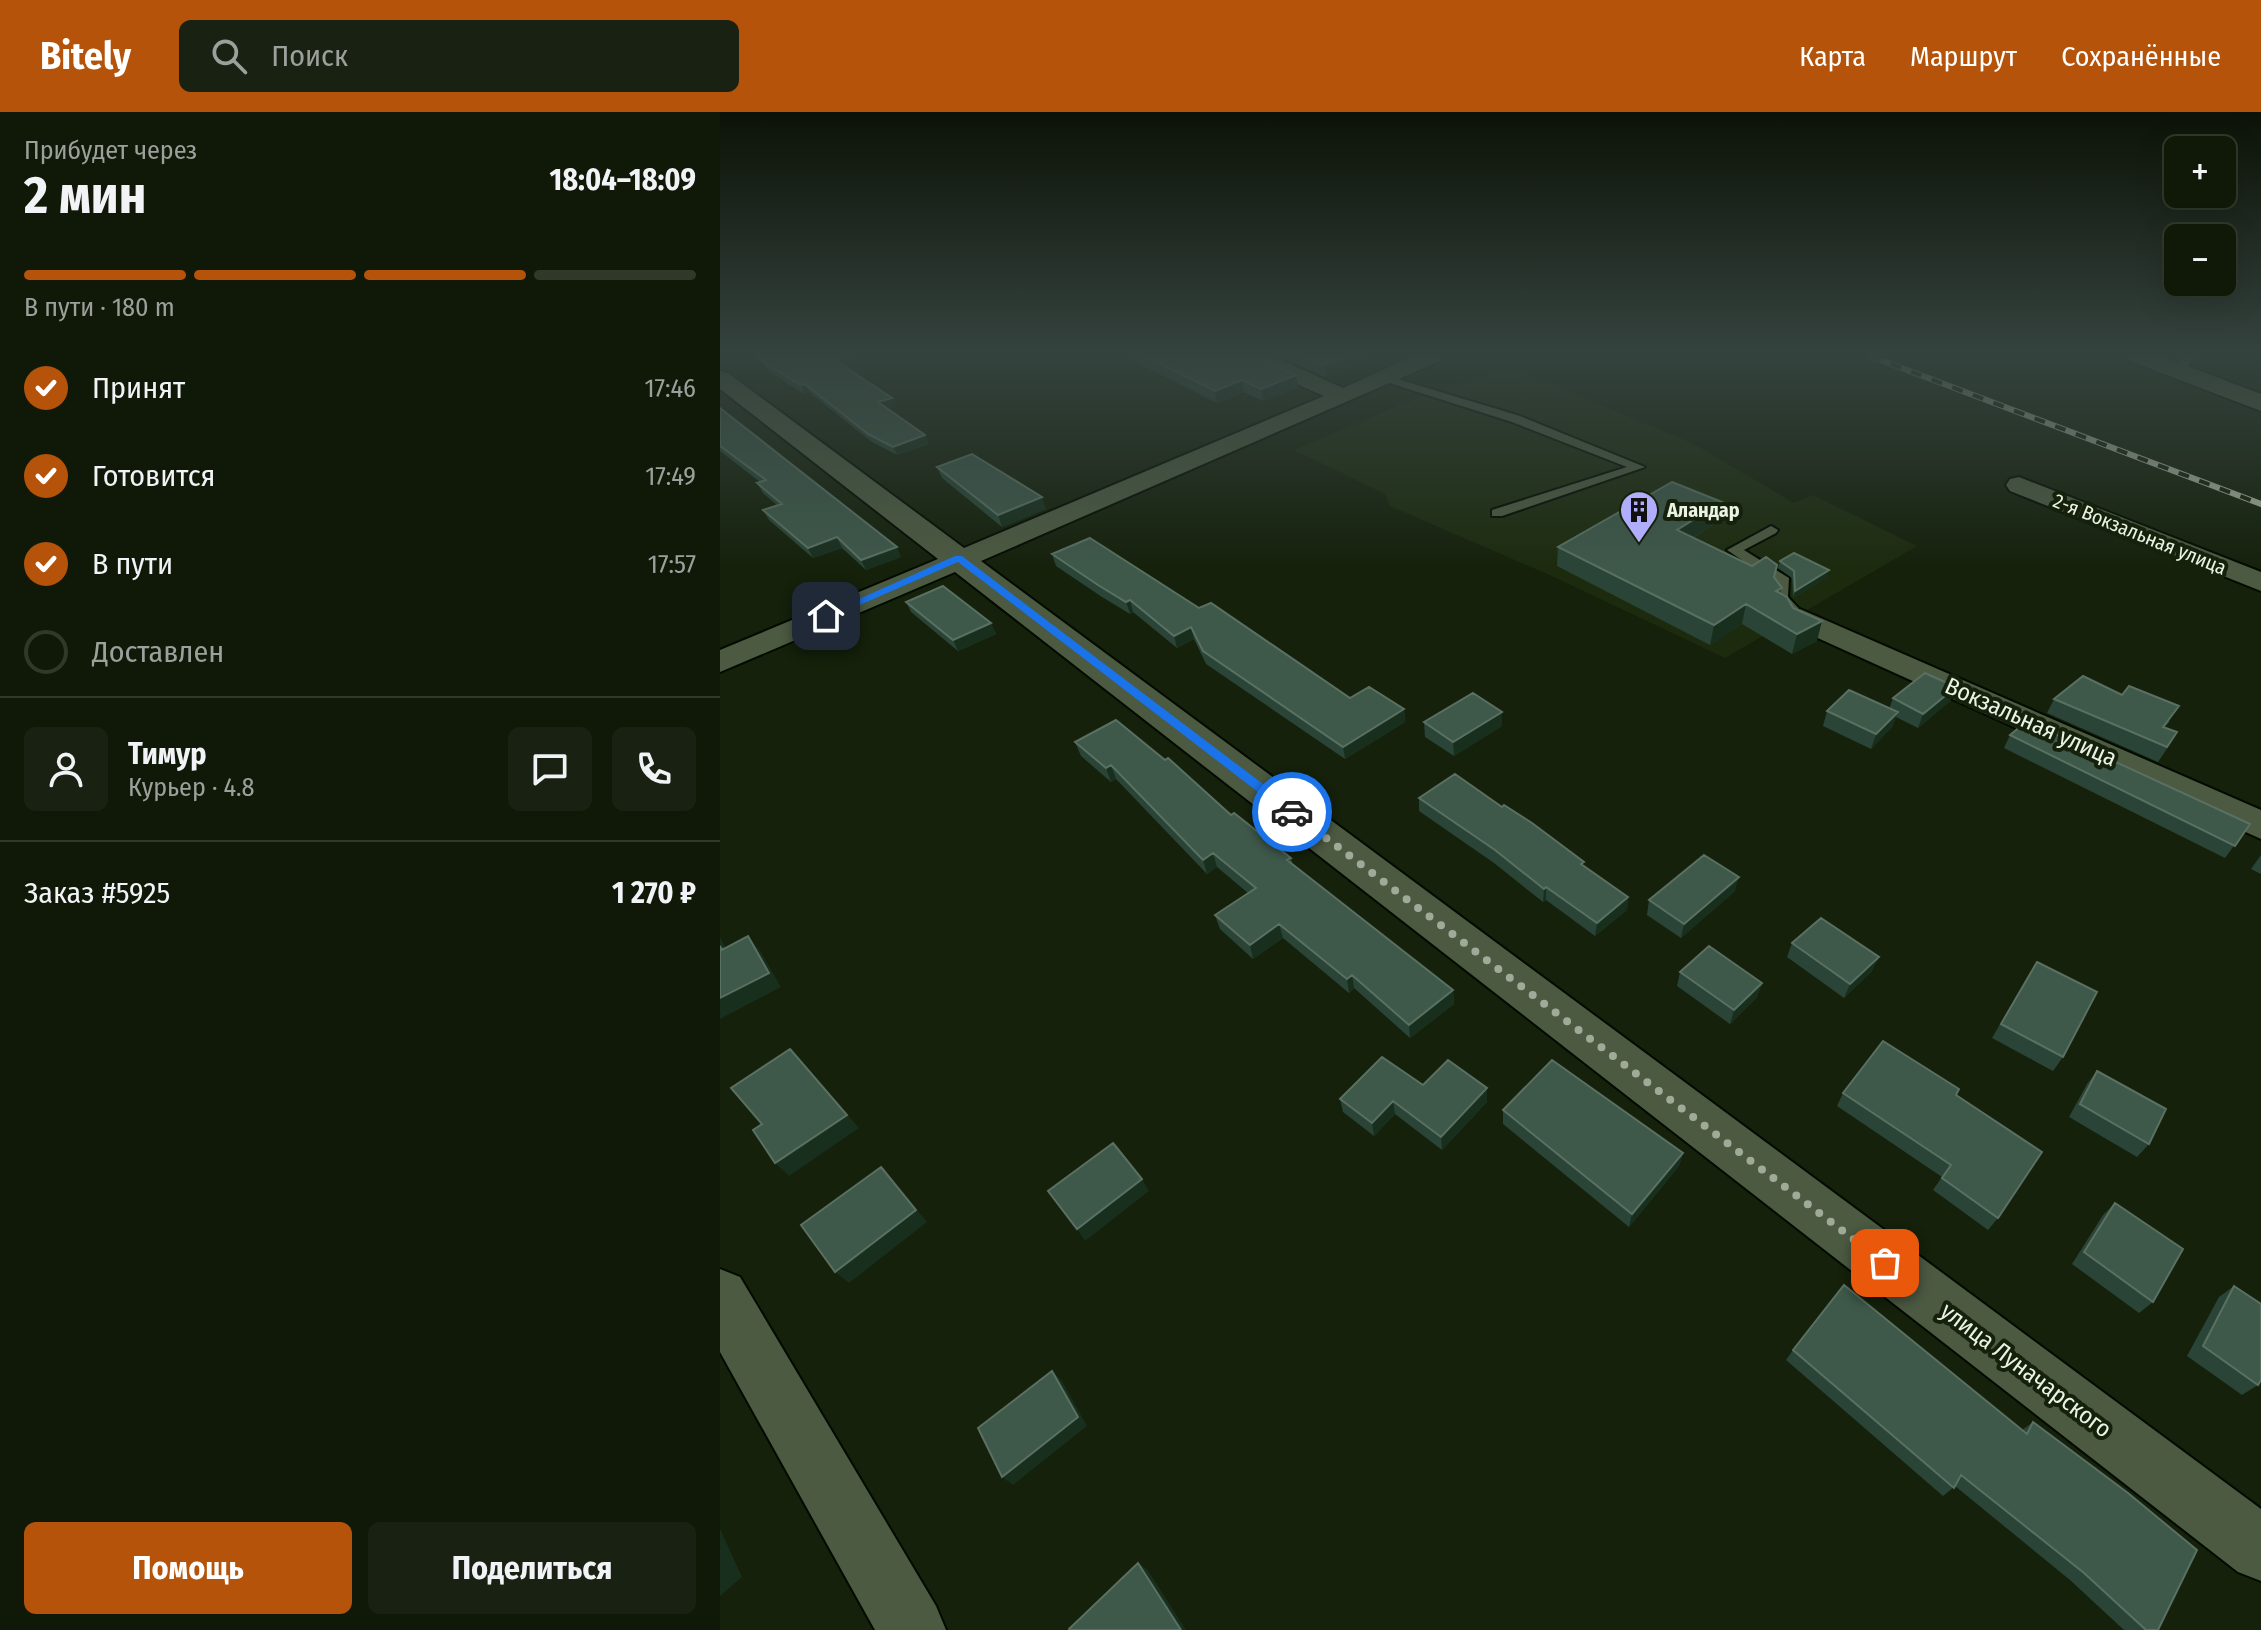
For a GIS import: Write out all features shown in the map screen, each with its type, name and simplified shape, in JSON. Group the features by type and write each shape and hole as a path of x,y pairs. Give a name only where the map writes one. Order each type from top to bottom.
{"street":[{"name":"улица Луначарского","path":"785,427 2261,1549"},
{"path":"720,662 1270,427"},
{"name":"2-я Вокзальная улица","path":"2019,485 2261,582"},
{"name":"Вокзальная улица","path":"1800,618 2261,826"},
{"path":"720,1297 912,1630"}],"lane":[{"path":"1497,513 1639,467 1536,427"},
{"path":"1771,530 1734,550 1784,581 1780,598 1800,618"}],"shaded area":[{"path":"1349,427 1653,427 1692,443 1794,503 1813,495 1917,546 1725,658 1554,577 1390,506 1385,494 1294,450"}],"building":[{"path":"720,427 744,427 897,547 861,560 837,537 808,548 763,510 782,504 757,483 766,480 720,446"},
{"path":"859,427 913,427 925,435 893,447"},
{"path":"972,454 1042,497 998,515 937,467"},
{"path":"1672,482 1722,502 1677,530 1752,566 1766,557 1777,565 1774,577 1782,588 1776,591 1787,597 1793,608 1822,621 1797,634 1746,604 1714,625 1558,547"},
{"path":"1090,538 1199,608 1211,603 1350,698 1369,687 1404,709 1343,747 1203,651 1191,627 1174,636 1130,600 1126,602 1052,554"},
{"path":"1794,553 1829,570 1795,591 1794,571 1780,561"},
{"path":"943,586 991,623 953,640 906,602"},
{"path":"1925,673 1956,687 1923,714 1893,698"},
{"path":"2083,676 2122,695 2129,686 2179,706 2163,727 2177,732 2167,747 2054,699"},
{"path":"1849,690 1898,712 1876,734 1827,711"},
{"path":"1473,693 1502,712 1453,742 1424,722"},
{"path":"1116,720 1165,760 1168,758 1231,815 1234,813 1291,858 1287,860 1453,990 1409,1025 1352,975 1347,979 1279,924 1250,945 1215,915 1256,888 1213,853 1203,860 1111,765 1106,768 1075,742"},
{"path":"2027,721 2250,824 2235,846 2010,735"},
{"path":"1455,774 1502,807 1504,805 1532,823 1584,862 1581,864 1628,897 1597,923 1546,887 1544,889 1495,850 1419,798"},
{"path":"1704,855 1739,877 1684,924 1649,900"},
{"path":"1821,918 1879,957 1850,984 1792,943"},
{"path":"748,936 769,973 720,998 720,946 722,950"},
{"path":"1709,946 1762,983 1734,1010 1680,972"},
{"path":"2037,962 2097,992 2063,1057 2001,1024"},
{"path":"1883,1041 1959,1089 1956,1095 2042,1152 1998,1218 1942,1178 1951,1165 1843,1093"},
{"path":"790,1049 847,1115 775,1163 753,1130 762,1124 731,1088"},
{"path":"1382,1057 1423,1085 1448,1060 1487,1088 1441,1137 1393,1101 1372,1123 1340,1099"},
{"path":"1552,1060 1683,1153 1632,1214 1503,1110"},
{"path":"2097,1071 2166,1109 2149,1144 2080,1104"},
{"path":"1113,1143 1142,1179 1077,1229 1048,1191"},
{"path":"881,1167 916,1210 835,1272 801,1225"},
{"path":"2115,1203 2183,1249 2153,1302 2084,1252"},
{"path":"1844,1285 2027,1434 2033,1422 2128,1493 2197,1550 2158,1630 2146,1630 2084,1573 1961,1475 1954,1488 1793,1350"},
{"path":"2234,1286 2261,1304 2261,1380 2258,1385 2203,1346"},
{"path":"1052,1371 1078,1417 1002,1477 978,1428"},
{"path":"1138,1563 1181,1630 1069,1629"}],"railway":[{"path":"2057,427 2261,504"}],"way so far":[{"path":"1292,812 1885,1263"}],"place":[{"name":"Аландар","path":"1639,544"}],"route":[{"path":"826,616 958,558 1292,812"}]}
